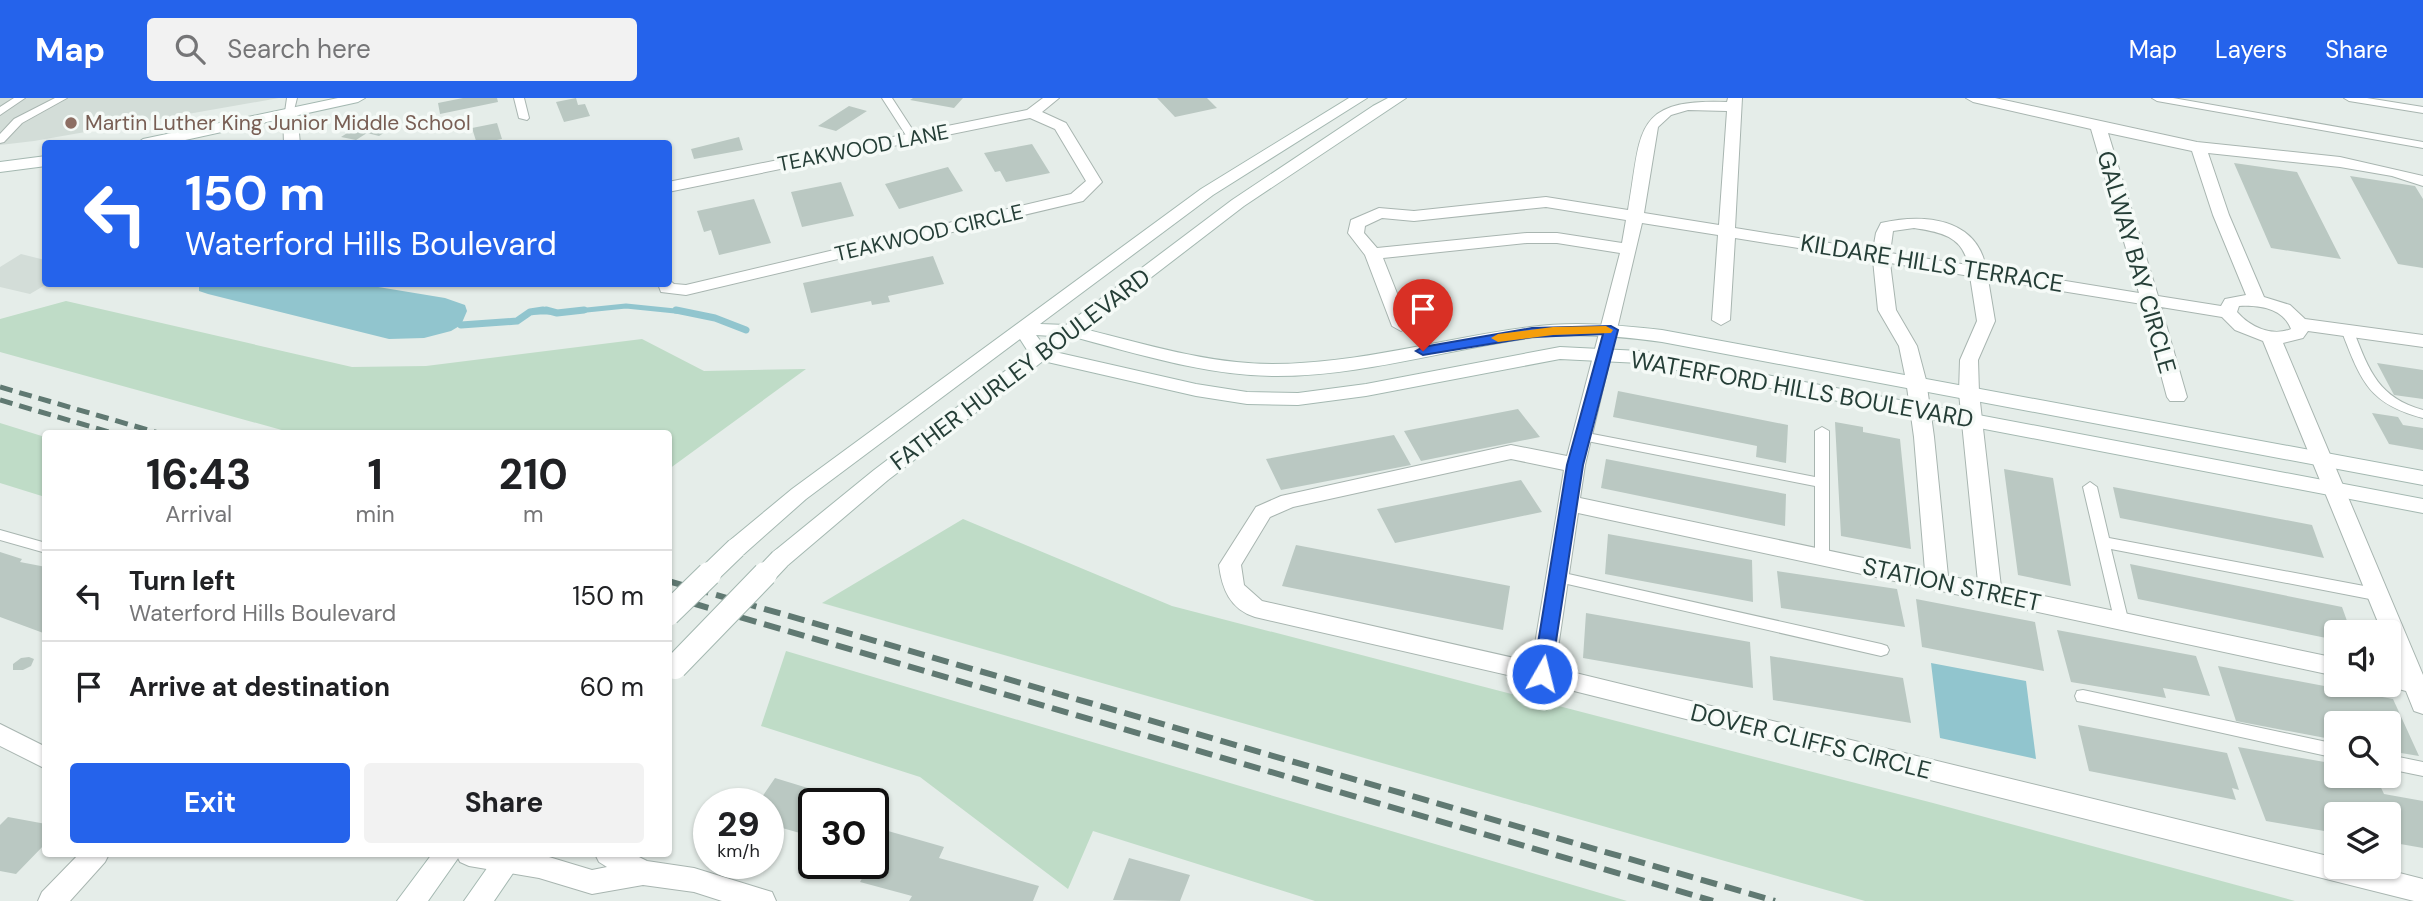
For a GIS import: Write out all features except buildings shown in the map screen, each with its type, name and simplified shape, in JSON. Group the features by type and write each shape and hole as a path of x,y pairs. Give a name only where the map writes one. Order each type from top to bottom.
{"street":[{"path":"158,140 291,105 358,98"},
{"name":"TEAKWOOD LANE","path":"672,186 1032,113 1052,98"},
{"name":"FATHER HURLEY BOULEVARD","path":"672,610 736,548 799,494 1022,328 1207,192 1360,98"},
{"name":"FATHER HURLEY BOULEVARD","path":"672,670 780,559 881,475 1238,203 1378,109 1399,98"},
{"name":"GALWAY BAY CIRCLE","path":"1973,98 2198,147"},
{"path":"1542,674 1555,576 1575,465 1611,330 1636,216 1650,135 1657,119 1691,106 1735,103 1721,320"},
{"path":"291,105 292,140"},
{"name":"TEAKWOOD CIRCLE","path":"667,287 686,290 1077,198 1094,182 1079,153 1061,126 1032,113"},
{"name":"GALWAY BAY CIRCLE","path":"2098,126 2120,193 2177,397"},
{"path":"2257,301 2221,215 2198,147 2370,168 2423,181"},
{"path":"0,167 42,162"},
{"name":"KILDARE HILLS TERRACE","path":"1373,254 1356,233 1357,224 1380,213 1415,216 1546,202 2228,313"},
{"path":"1937,581 1916,383 1909,350 1887,309 1883,288 1882,235 1887,227 1903,222 1953,231 1970,244 1977,271 1986,321 1969,360 1969,393 1990,592"},
{"path":"1401,326 1373,254 1528,238 1557,238 1629,249"},
{"path":"2299,324 2297,334 2281,338 2271,337 2248,329 2228,313 2231,303 2257,301 2287,312 2299,324 2423,341"},
{"path":"1022,328 1040,354"},
{"name":"WATERFORD HILLS BOULEVARD","path":"1022,328 1070,331 1191,361 1271,370 1342,365 1532,332 1611,330 1662,336 2423,478"},
{"path":"2271,337 2419,694"},
{"name":"WATERFORD HILLS BOULEVARD","path":"1040,354 1196,390 1247,398 1298,399 1366,390 1518,359 1560,354 1640,357 2423,506"},
{"name":"DOVER CLIFFS CIRCLE","path":"1575,465 1511,452 1288,501 1263,512 1230,565 1233,588 1255,608 1542,674 2423,891"},
{"name":"STATION STREET","path":"1568,503 2324,664"},
{"path":"2401,684 2419,694"},
{"path":"0,734 42,757"},
{"path":"52,901 93,857"},
{"path":"411,901 446,857"},
{"path":"478,901 510,857 592,882 643,873 694,880 762,901"},
{"path":"614,857 643,873"}],"lane":[{"path":"0,112 20,98"},
{"path":"0,140 18,121 62,98"},
{"path":"519,98 524,118"},
{"path":"888,98 913,138"},
{"path":"2157,98 2423,145"},
{"path":"2349,98 2423,110"},
{"path":"2348,332 2368,381 2375,390 2397,404 2423,414"},
{"path":"1822,431 1822,556"},
{"path":"1582,436 1822,484"},
{"path":"2090,487 2120,619"},
{"path":"1,535 42,547"},
{"path":"2104,542 2380,595"},
{"path":"1555,576 1881,650"},
{"path":"2083,696 2324,748"},
{"path":"2401,764 2423,769"}],"shaded area":[{"name":"Martin Luther King Junior Middle School","path":"0,98 279,98 0,145"},
{"path":"21,254 42,259 42,287 30,294 0,287 0,267"}],"green space":[{"path":"66,301 352,367 426,366 642,339 704,371 806,369 672,467 672,430 282,430 0,352 0,319"},
{"path":"0,423 42,436 42,496 0,483"},
{"path":"963,519 1172,606 1933,803 2295,901 1865,901 822,603"},
{"path":"786,651 1627,901 1315,901 1093,831 1068,889 920,777 761,726"}],"water":[{"path":"199,287 378,287 445,298 465,305 467,311 461,325 451,331 424,338 389,339 199,291"},
{"path":"1931,663 2026,681 2036,759 1940,738"}],"waterway":[{"path":"567,312 626,306 685,312"},
{"path":"530,312 543,310"},
{"path":"546,310 557,313 584,310"},
{"path":"676,310 715,318 746,330"},
{"path":"461,325 517,321 530,312"},
{"path":"530,312 553,312"}],"railway":[{"path":"0,387 148,430"},
{"path":"0,400 102,430"},
{"path":"672,582 1775,901"},
{"path":"672,597 1713,901"}],"slow traffic":[{"path":"1498,338 1532,332 1606,330"}],"place":[{"name":"Martin Luther King Junior Middle School","path":"71,123"}],"route":[{"path":"1423,351 1532,332 1611,330 1575,465 1555,576 1542,674"}]}
